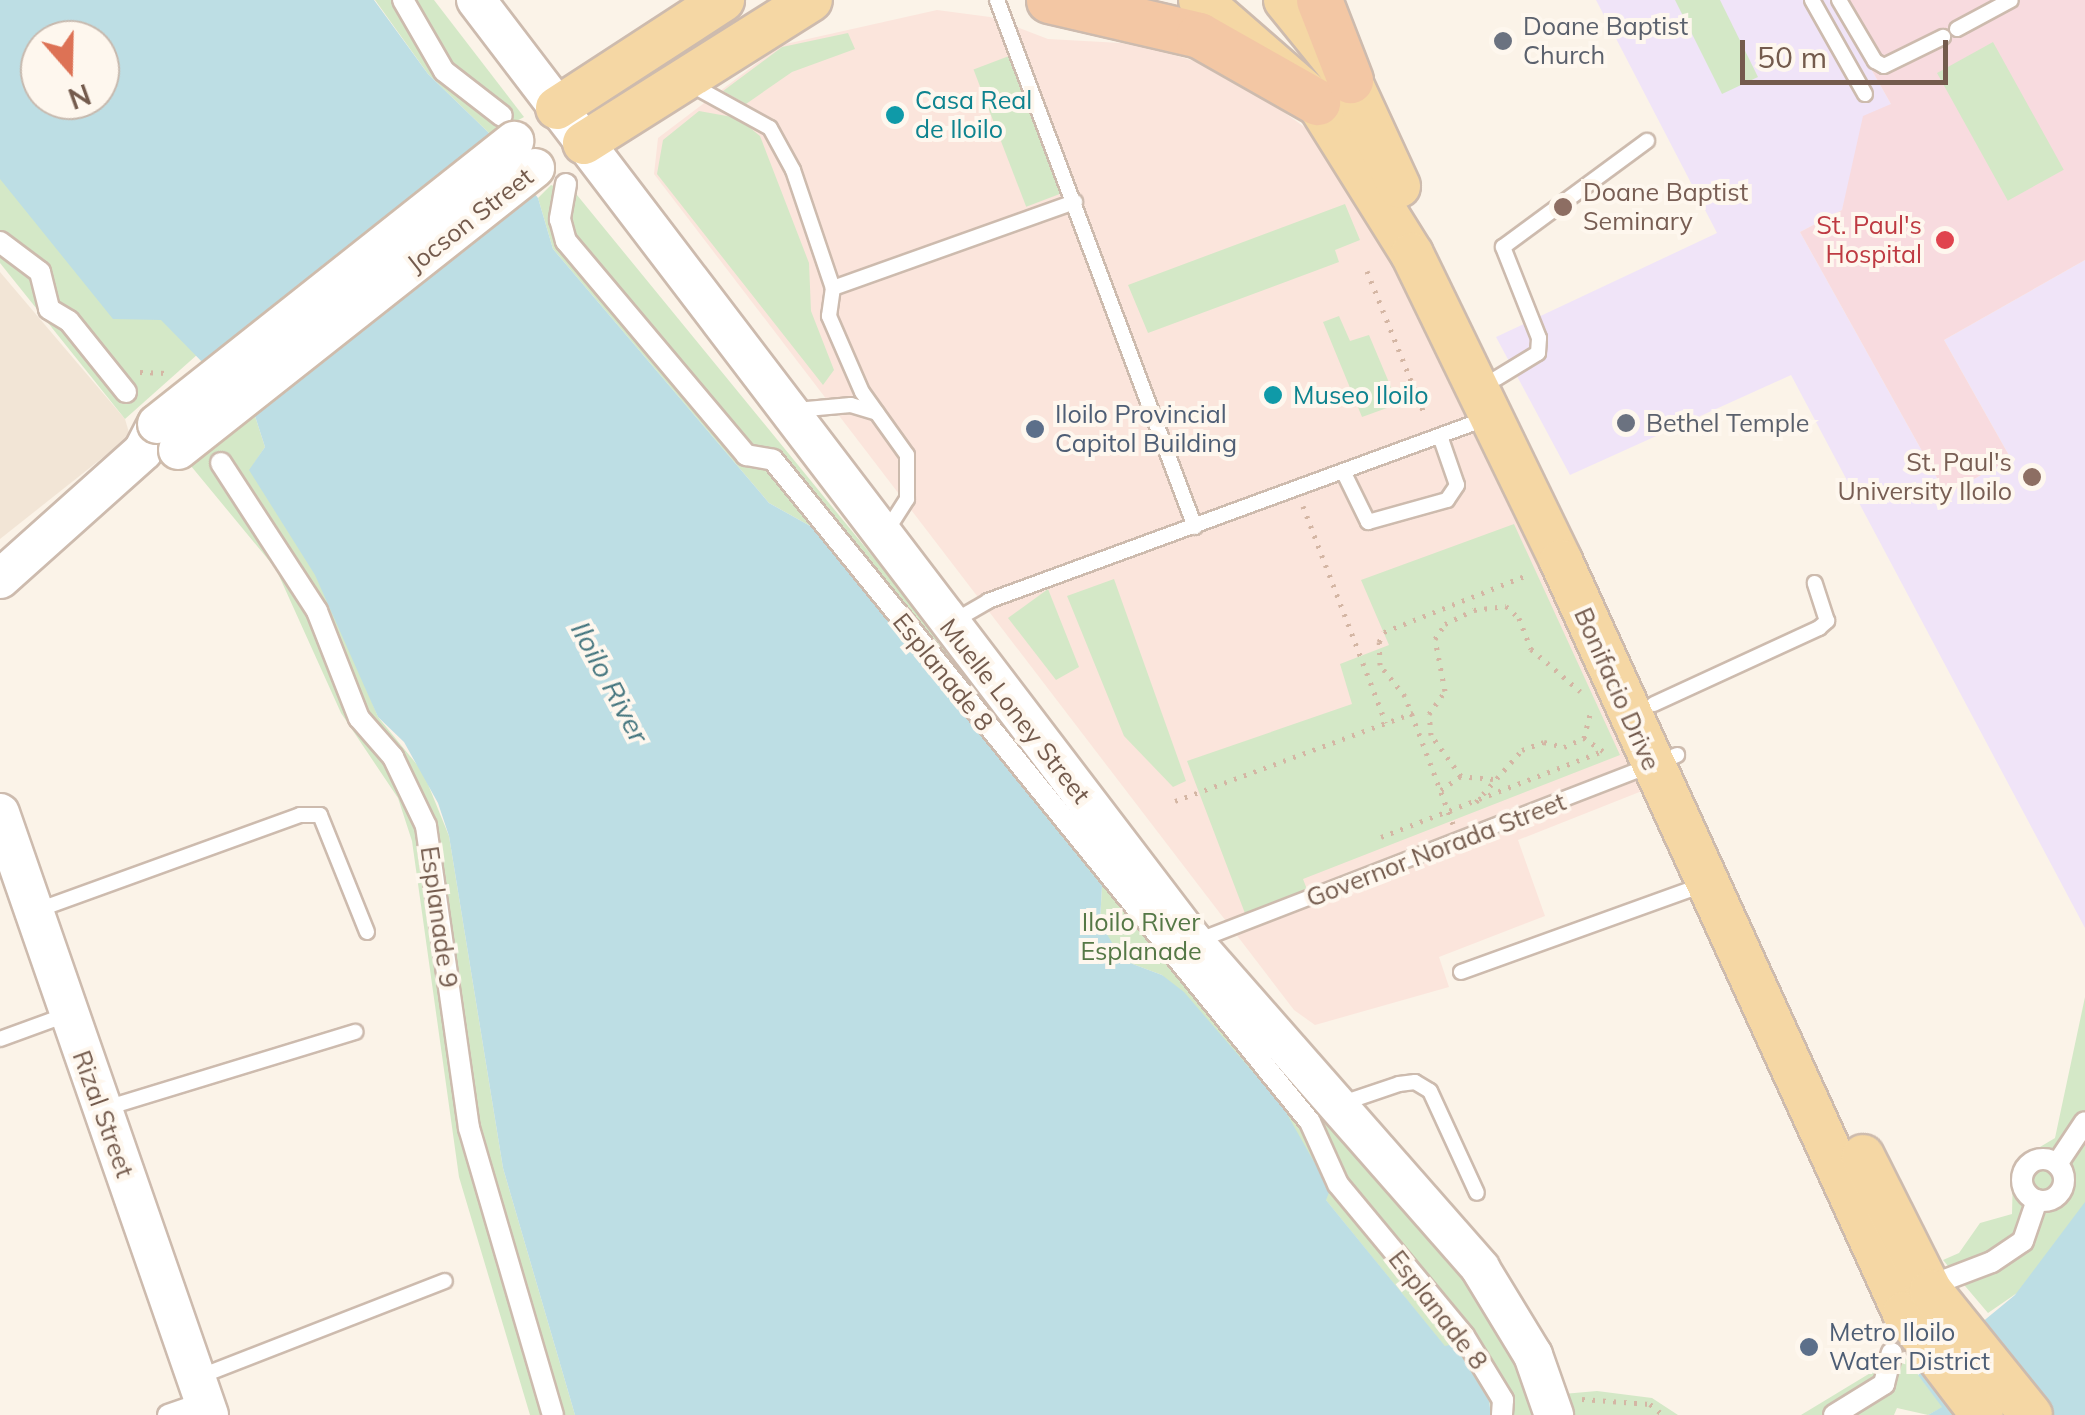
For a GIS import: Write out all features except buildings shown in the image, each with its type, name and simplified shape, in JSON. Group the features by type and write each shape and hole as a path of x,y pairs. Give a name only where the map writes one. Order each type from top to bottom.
{"highway":[{"path":"1049,0 1199,35 1334,91"},
{"path":"1319,0 1334,91"}],"main road":[{"name":"Muelle Loney Street","path":"476,0 948,625 1194,942 1480,1268 1564,1407"},
{"name":"Jocson Street","path":"4,575 159,442 529,153 557,108 723,0"},
{"name":"Jocson Street","path":"529,153 584,143 810,0"},
{"name":"Bonifacio Drive","path":"1200,0 1334,91"},
{"name":"Bonifacio Drive","path":"1285,0 1654,704 1689,891 1924,1320 1982,1415"},
{"name":"Bonifacio Drive","path":"1494,398 1561,561 1882,1196 1924,1320 2031,1415"},
{"name":"Rizal Street","path":"0,813 203,1399"}],"street":[{"path":"403,0 444,71 529,153"},
{"name":"Esplanade 8","path":"529,153 566,241 746,455 773,460 1310,1122 1338,1184 1464,1336 1503,1400 1502,1415"},
{"path":"0,242 40,272 50,309 69,321 126,392"},
{"name":"Esplanade 9","path":"221,463 298,578 360,718 393,757 420,808 468,1128 553,1415"},
{"path":"2057,1164 2037,1159 2026,1167 2023,1186 2037,1200 2052,1199 2062,1190 2057,1164 2085,1122"},
{"path":"1834,1415 1884,1384 1924,1320 2023,1241 2037,1200"},
{"path":"168,1415 203,1399"}],"lane":[{"path":"997,0 1195,528"},
{"path":"1812,0 1865,94"},
{"path":"1839,0 1875,61 1884,66 1943,37"},
{"path":"1958,29 2011,0"},
{"path":"684,81 770,128 793,170 834,288 829,316 862,392 900,437 910,473 902,512 882,538"},
{"path":"948,625 988,601 1440,436 1494,398 1538,353 1539,338 1504,247 1647,141"},
{"path":"834,288 1075,202"},
{"path":"786,410 852,405 882,416"},
{"path":"1342,471 1368,522 1447,500 1457,484 1440,436"},
{"path":"1654,704 1818,628 1826,620 1815,583"},
{"name":"Governor Norada Street","path":"1194,942 1369,883 1460,841 1664,761"},
{"path":"34,911 300,815 320,815 367,932"},
{"path":"1460,972 1689,891"},
{"path":"0,1039 67,1015"},
{"path":"103,1109 355,1032"},
{"path":"1336,1106 1399,1084 1415,1082 1430,1091 1477,1194"},
{"path":"203,1399 444,1281"}],"path":[{"path":"1367,271 1424,413"},
{"path":"1296,488 1386,722"},
{"path":"1460,841 1413,713 1380,665 1384,632 1561,561"},
{"path":"1469,598 1474,610"},
{"path":"1461,776 1436,746 1429,714 1446,685 1438,631 1474,610 1496,605 1514,612 1531,649 1588,703 1584,738"},
{"path":"1174,800 1413,713"},
{"path":"1476,802 1493,778 1532,745 1564,747 1584,738"},
{"path":"1381,838 1603,751 1584,738"},
{"path":"1440,790 1461,776 1493,778"},
{"path":"1564,1407 1650,1404 1663,1415"}],"shaded area":[{"name":"St. Paul's University Iloilo","path":"1596,0 1832,0 1891,104 1861,142 1842,210 1800,232 1946,494 2011,459 1944,340 2085,260 2085,928 1791,375 1570,475 1496,337 1717,233"},
{"name":"St. Paul's Hospital","path":"1832,0 2085,0 2085,260 1944,340 2011,459 1946,494 1800,232 1842,210 1863,116 1891,104"},
{"path":"937,10 990,17 1048,39 1139,44 1229,72 1325,142 1382,229 1642,791 1518,840 1545,916 1439,957 1449,987 1315,1025 1294,1010 654,174 658,138 781,45"},
{"path":"0,272 125,419 130,436 0,539"}],"green space":[{"path":"375,0 434,0 524,117 491,135 428,74"},
{"path":"1675,0 1720,0 1758,77 1722,94"},
{"path":"848,33 855,49 792,72 746,104 723,91 782,47"},
{"path":"1993,42 2064,170 2008,201 1937,73"},
{"path":"1009,56 1062,193 1026,207 974,70"},
{"path":"699,111 738,118 760,136 809,263 811,311 834,370 823,385 657,174 663,140"},
{"path":"0,116 198,354 125,419 0,263"},
{"name":"Iloilo River Esplanade","path":"551,185 577,195 1491,1312 1532,1382 1537,1415 1491,1415 1489,1401 1325,1199 1162,975 1122,960 1110,945 1100,922 1102,886 1061,886 812,527 769,503 553,249 538,198"},
{"path":"1345,204 1360,240 1335,250 1339,262 1148,333 1128,285"},
{"path":"1339,316 1350,341 1369,335 1398,404 1362,417 1323,322"},
{"path":"255,416 265,447 250,470 280,474 378,717 423,772 449,836 503,1168 575,1415 530,1415 459,1177 412,841 398,798 341,713 276,569 191,466"},
{"path":"1514,524 1620,755 1303,879 1308,892 1246,916 1187,761 1352,704 1340,664 1389,645 1361,580"},
{"path":"1114,579 1186,781 1173,787 1124,736 1067,596"},
{"path":"1048,589 1079,667 1056,680 1008,618"},
{"path":"2085,997 2085,1246 1988,1313 1943,1260 1959,1253 1980,1223 2012,1214 2013,1172 2020,1159 2055,1138"},
{"path":"1893,1342 1943,1407 1928,1415 1897,1408 1894,1415 1801,1415 1872,1372"},
{"path":"1597,1391 1652,1398 1678,1415 1570,1415 1563,1394"}],"water":[{"name":"Iloilo River","path":"0,0 374,0 428,74 491,135 538,198 553,249 769,503 812,527 1102,886 1100,922 1122,960 1162,975 1184,992 1283,1107 1330,1190 1326,1200 1445,1346 1454,1344 1489,1401 1491,1415 575,1415 503,1168 449,836 438,803 404,742 378,717 315,575 249,470 265,447 255,416 161,320 113,319 0,179"},
{"path":"2085,1202 2085,1415 1928,1415 1942,1407 1918,1375 2015,1295"}],"place":[{"name":"Doane Baptist Church","path":"1503,41"},
{"name":"Casa Real de Iloilo","path":"895,115"},
{"name":"Doane Baptist Seminary","path":"1563,207"},
{"name":"St. Paul's Hospital","path":"1945,240"},
{"name":"Museo Iloilo","path":"1273,395"},
{"name":"Bethel Temple","path":"1626,423"},
{"name":"Iloilo Provincial Capitol Building","path":"1035,429"},
{"name":"St. Paul's University Iloilo","path":"2032,477"},
{"name":"Metro Iloilo Water District","path":"1809,1347"}]}
